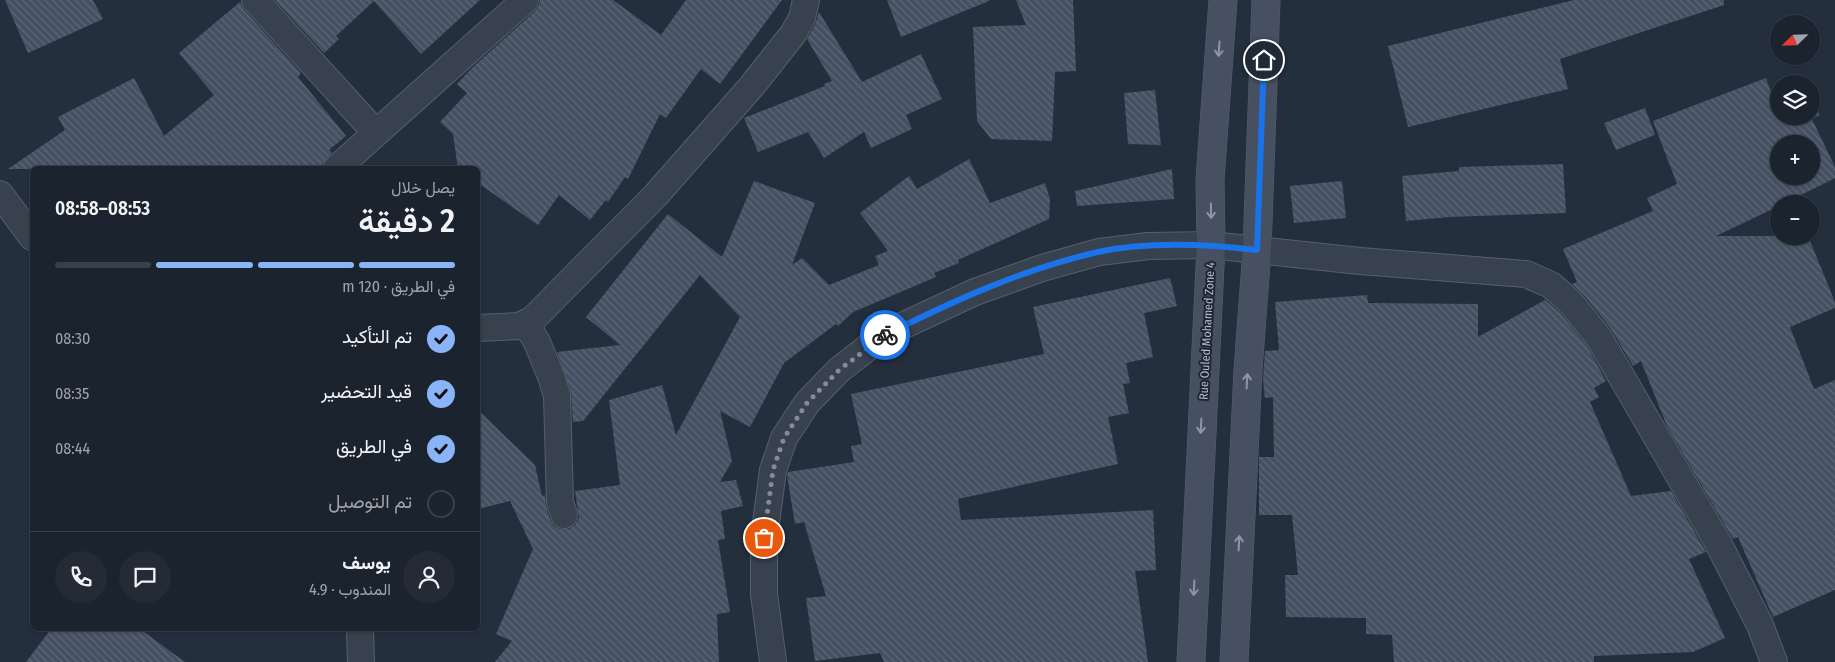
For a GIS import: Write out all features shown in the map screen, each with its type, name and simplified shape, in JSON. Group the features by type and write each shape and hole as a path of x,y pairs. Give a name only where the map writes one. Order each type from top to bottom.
{"street":[{"path":"255,0 376,133"},
{"path":"339,166 525,0"},
{"path":"480,328 498,328 526,324 532,320 654,196 751,87 793,34 802,18 806,0"},
{"name":"Rue Ouled Mohamed Zone 4","path":"1191,662 1211,245 1210,180 1223,0"},
{"path":"1234,662 1248,370 1257,250 1266,0"},
{"path":"0,194 30,234"},
{"path":"773,662 764,594 764,538 773,470 784,438 807,403 839,370 885,334 975,292 1042,268 1107,251 1148,246 1211,245 1360,261 1526,274 1551,286 1572,304 1599,338 1717,541 1760,626 1774,662"},
{"path":"526,324 537,342 557,396 560,502 564,516"},
{"path":"360,631 361,662"}],"building":[{"path":"5,0 93,0 103,19 28,53"},
{"path":"275,0 480,0 421,54 374,1 336,36 339,39 324,53"},
{"path":"540,0 613,0 661,35 686,0 782,0 720,84 701,69 666,118 660,114 628,179 625,177 608,202 606,200 590,220 559,195 538,225 480,184 480,166 458,166 453,134 440,122 467,93 457,84 535,11"},
{"path":"887,0 989,0 989,1 901,37"},
{"path":"1016,0 1073,0 1076,71 1055,72 1052,141 991,139 977,121 973,27 1026,25"},
{"path":"1574,0 1724,0 1724,5 1560,59 1568,89 1408,127 1388,46"},
{"path":"240,2 244,10 301,73 298,77 346,136 329,150 332,153 322,166 30,166 30,169 8,169 65,130 58,117 134,78 164,136 214,95 179,53"},
{"path":"819,12 862,82 921,54 942,99 906,115 912,129 871,148 864,132 824,158 808,132 758,152 744,118 825,86 824,84 832,81 807,39 815,25"},
{"path":"1766,78 1770,89 1770,125 1815,125 1820,135 1770,135 1770,185 1820,185 1820,136 1835,167 1835,178 1801,195 1770,195 1770,210 1716,236 1770,236 1770,245 1812,245 1835,302 1835,308 1790,327 1814,389 1835,380 1835,590 1773,617 1738,537 1733,539 1667,426 1641,361 1633,366 1611,329 1584,295 1572,284 1577,282 1563,249 1653,211 1647,198 1677,184 1653,121"},
{"path":"1155,90 1161,145 1128,144 1124,93"},
{"path":"1645,108 1655,135 1616,150 1604,123"},
{"path":"969,159 990,203 1045,183 1050,199 1049,219 958,260 959,263 934,273 936,277 853,312 838,326 836,324 784,363 750,427 720,411 732,461 720,482 736,480 743,506 721,511 725,539 718,540 730,612 717,614 719,662 495,662 512,641 496,634 533,549 510,501 480,508 480,412 535,465 542,496 545,495 550,520 554,526 560,529 569,529 575,525 579,518 575,491 620,485 609,400 662,385 676,435 740,317 700,275 583,421 573,422 571,392 557,352 620,345 586,317 668,214 722,257 754,181 815,203 792,265 802,258 829,285 879,265 875,256 888,251 860,213 909,176 917,189"},
{"path":"1563,164 1566,213 1449,217 1406,221 1402,176 1459,171 1459,167"},
{"path":"1172,169 1174,199 1077,206 1075,191"},
{"path":"1342,181 1346,218 1294,223 1290,186"},
{"path":"1170,278 1177,306 1144,313 1153,357 1126,363 1130,383 1123,384 1129,413 1108,417 1118,464 958,499 961,520 1153,510 1156,570 1135,571 1148,662 884,662 880,653 815,661 806,598 826,596 804,522 795,524 787,475 788,472 854,462 851,446 862,444 851,394 1044,354 1033,307"},
{"path":"1367,295 1368,303 1478,304 1478,337 1545,300 1561,314 1587,346 1606,381 1594,388 1599,397 1590,402 1631,496 1671,491 1706,552 1689,559 1725,638 1693,652 1594,656 1594,662 1394,662 1392,635 1366,634 1366,618 1286,617 1285,575 1298,575 1292,515 1259,515 1259,457 1274,457 1273,397 1265,398 1263,380 1265,351 1279,350 1275,302"},
{"path":"49,631 143,631 185,662 26,662"}],"way so far":[{"path":"764,538 773,470 784,438 807,403 839,370 885,335"}],"route":[{"path":"885,335 975,292 1042,268 1099,252 1148,246 1211,245 1257,250 1264,60"}]}
